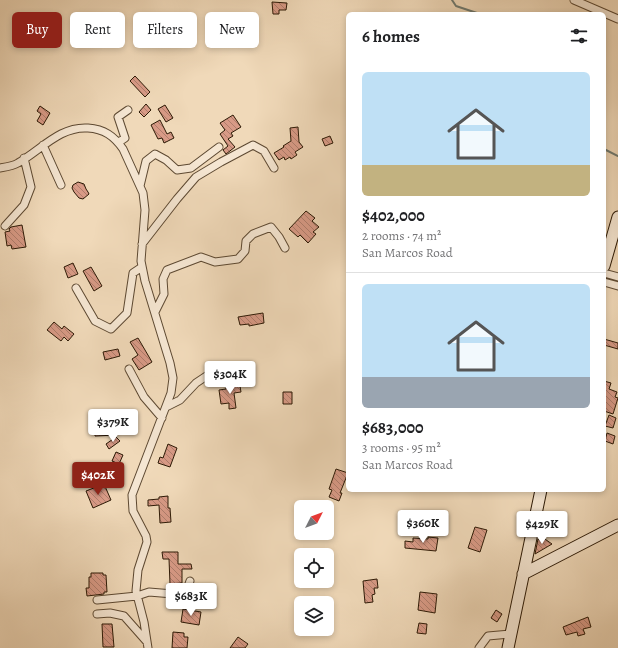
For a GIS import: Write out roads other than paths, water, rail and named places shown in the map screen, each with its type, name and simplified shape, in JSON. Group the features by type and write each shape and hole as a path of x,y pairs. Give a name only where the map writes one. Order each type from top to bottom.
{"street":[{"path":"574,0 602,12"},
{"path":"606,14 618,19"},
{"path":"119,142 124,138 118,117 128,110"},
{"path":"0,168 17,163 68,130 82,127 97,128 108,133 119,142 143,193 145,204 141,261 173,378 171,393 132,495 133,511 147,542 138,570 136,591 148,645"},
{"path":"43,145 60,185"},
{"path":"142,244 196,177 221,162 253,145 264,150 274,168"},
{"path":"140,186 146,161 155,154 166,160 177,170 191,168 219,147"},
{"path":"5,226 24,206 31,187 24,158"},
{"path":"606,253 618,217"},
{"path":"155,312 164,294 164,279 167,270 201,258 214,262 238,259 245,251 246,241 253,234 271,228 279,237 285,248"},
{"path":"76,288 95,321 111,329 127,313 133,273 142,267"},
{"path":"606,274 618,277"},
{"path":"606,283 618,286"},
{"path":"129,369 144,397 162,418"},
{"path":"166,407 180,400 196,384 214,371 233,376"},
{"path":"508,648 541,492"},
{"path":"523,574 618,525"},
{"path":"98,600 137,596 149,592 185,595 190,581"},
{"path":"97,614 110,613 124,616 148,645"},
{"path":"479,648 488,636 510,634"}],"waterway":[{"path":"452,0 456,6 474,12"},
{"path":"606,150 618,156"}]}
